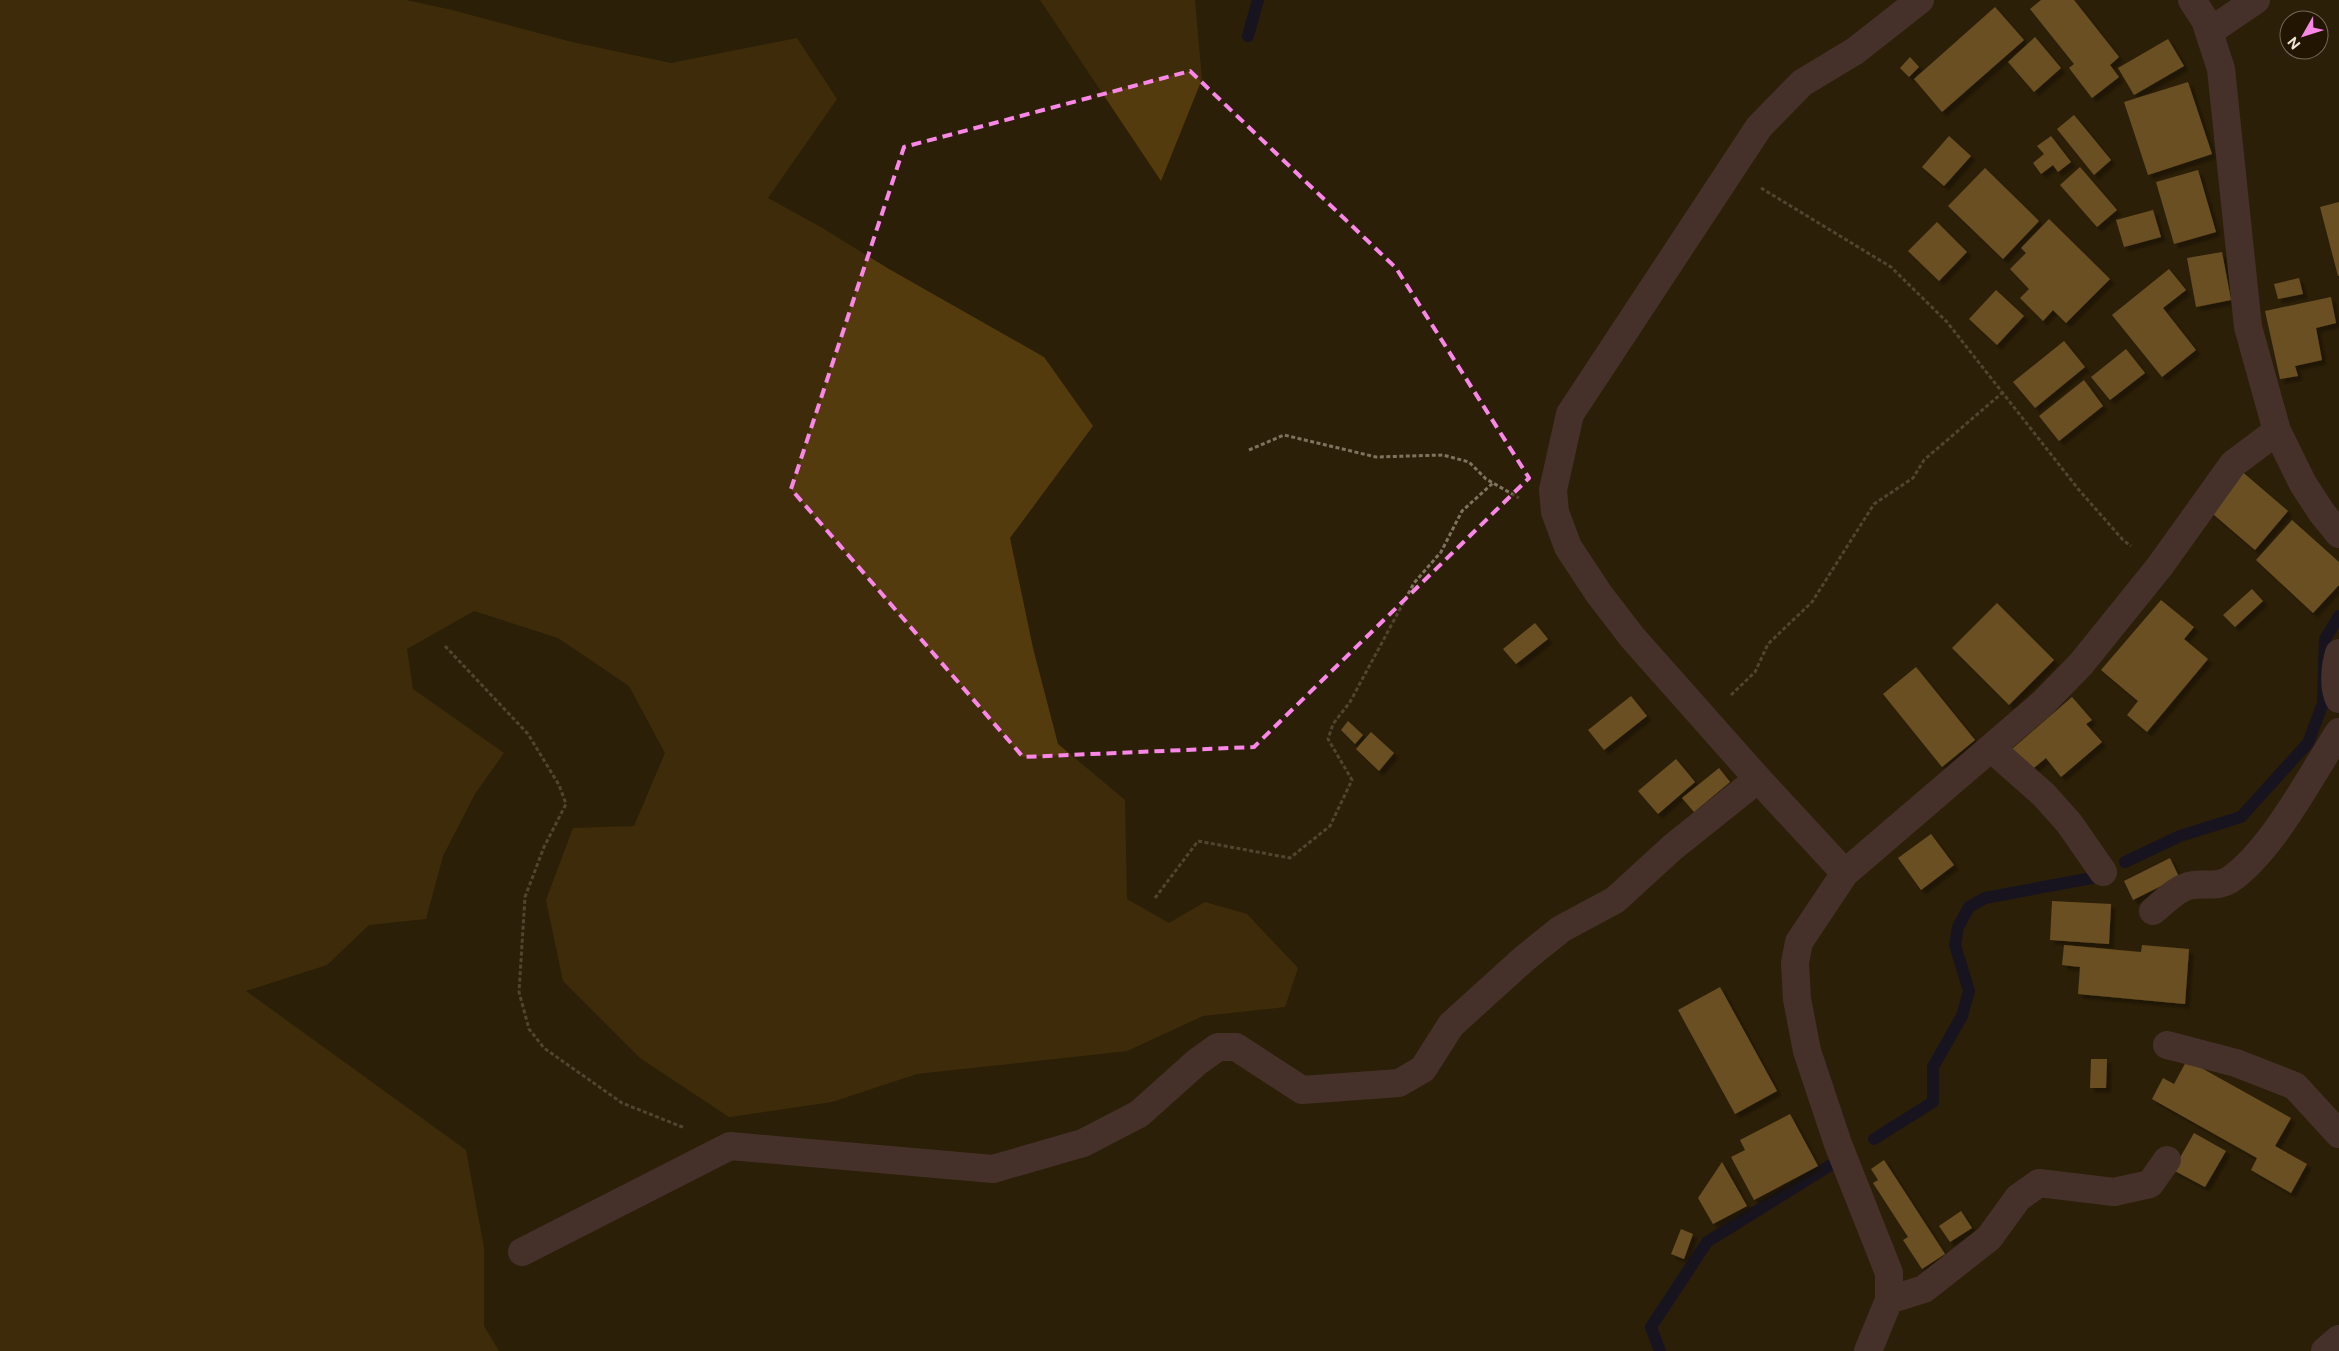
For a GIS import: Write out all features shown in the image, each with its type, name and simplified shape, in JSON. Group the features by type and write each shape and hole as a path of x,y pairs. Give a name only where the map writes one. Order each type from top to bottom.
{"street":[{"path":"1846,873 1758,779 1632,637 1599,594 1568,547 1555,512 1553,490 1570,414 1759,127 1802,83 1855,50 1920,0"},
{"path":"2192,0 2205,20 2221,69 2248,327 2276,431 2304,484 2322,513 2339,534"},
{"path":"2209,32 2256,0"},
{"path":"1868,1351 1889,1300 1889,1273 1835,1134 1807,1051 1797,999 1795,963 1799,942 1846,873 2042,704 2081,664 2160,566 2234,464 2276,431"},
{"path":"2339,653 2336,661 2336,692 2339,699"},
{"path":"2152,911 2183,888 2192,885 2216,886 2229,880 2252,862 2269,841 2339,732"},
{"path":"1991,748 2044,795 2069,823 2103,872"},
{"path":"522,1252 730,1146 993,1169 1083,1142 1139,1114 1218,1048 1236,1047 1302,1090 1399,1083 1423,1069 1452,1025 1525,958 1561,929 1615,900 1673,847 1758,779"},
{"path":"2168,1045 2236,1063 2295,1086 2339,1134"},
{"path":"1889,1300 1924,1289 1989,1238 2018,1198 2039,1183 2114,1192 2150,1184 2168,1160"},
{"path":"2325,1351 2339,1339"}],"path":[{"path":"1734,164 1764,190 1891,267 1947,322 2079,490 2123,540 2160,566"},
{"path":"1705,719 1755,672 1768,644 1812,602 1874,504 1914,478 1924,460 2002,393"},
{"path":"1249,450 1284,435 1376,457 1443,455 1469,462 1486,480 1558,520"},
{"path":"1155,898 1198,841 1290,858 1330,826 1352,780 1328,739 1334,724 1350,702 1414,583 1441,552 1462,511 1494,483"},
{"path":"445,646 528,734 559,785 566,804 544,847 525,897 519,992 529,1029 544,1048 622,1103 730,1146"}],"highlighted area":[{"path":"1190,71 1396,268 1529,478 1254,747 1023,757 791,489 904,147"}],"shaded area":[{"path":"0,0 406,0 452,10 572,42 671,63 797,38 837,99 768,198 1044,357 1093,426 1010,538 1033,648 1058,744 1125,800 1127,899 1169,923 1205,902 1247,914 1298,968 1285,1007 1203,1016 1127,1051 917,1074 832,1102 729,1117 640,1058 563,981 546,900 573,828 634,826 665,753 629,686 558,638 474,611 407,649 413,689 504,753 475,794 443,856 426,919 369,925 327,965 246,991 466,1150 484,1248 484,1326 499,1351 0,1351"},
{"path":"1040,0 1195,0 1202,79 1161,181"}],"building":[{"path":"2041,0 2074,0 2119,57 2110,65 2119,77 2092,98 2069,68 2074,64 2030,9"},
{"path":"1995,7 2024,40 1942,112 1914,79"},
{"path":"2035,37 2061,68 2034,92 2008,62"},
{"path":"2168,39 2184,66 2134,95 2118,68"},
{"path":"1910,57 1919,67 1909,77 1900,68"},
{"path":"2188,82 2212,154 2148,175 2124,102"},
{"path":"2074,115 2111,160 2094,175 2057,129"},
{"path":"1949,136 1971,156 1944,186 1922,167"},
{"path":"2051,136 2071,162 2058,172 2053,165 2041,174 2033,163 2044,154 2037,146"},
{"path":"2080,167 2117,210 2097,227 2060,185"},
{"path":"1985,168 2039,221 2003,259 1948,206"},
{"path":"2198,170 2216,232 2174,244 2156,182"},
{"path":"2339,202 2339,276 2338,276 2320,207"},
{"path":"2153,210 2161,237 2124,247 2116,220"},
{"path":"2049,219 2110,279 2066,323 2053,310 2043,321 2020,298 2029,289 2010,269 2026,253 2021,248"},
{"path":"1937,222 1967,252 1939,281 1908,251"},
{"path":"2222,252 2231,300 2196,307 2187,258"},
{"path":"2169,269 2186,290 2163,308 2196,350 2162,377 2112,315"},
{"path":"2299,278 2303,294 2278,299 2274,284"},
{"path":"1996,290 2024,316 1997,345 1969,319"},
{"path":"2331,297 2336,323 2316,328 2322,360 2295,366 2298,376 2280,379 2265,311"},
{"path":"2064,341 2085,367 2035,408 2013,382"},
{"path":"2126,349 2145,373 2110,400 2091,377"},
{"path":"2084,380 2103,406 2059,441 2039,416"},
{"path":"2239,469 2288,511 2255,550 2206,508"},
{"path":"2292,520 2339,562 2339,585 2313,613 2256,560"},
{"path":"2252,589 2263,601 2235,627 2223,615"},
{"path":"2161,600 2194,627 2184,639 2208,659 2147,732 2127,715 2138,701 2101,670"},
{"path":"1997,603 2054,660 2009,705 1952,648"},
{"path":"1535,623 1548,639 1516,664 1503,649"},
{"path":"1916,667 1975,740 1942,767 1883,694"},
{"path":"1631,696 1647,716 1604,750 1588,730"},
{"path":"2072,697 2092,720 2086,724 2102,742 2061,777 2046,758 2030,771 2012,749"},
{"path":"1348,721 1363,735 1355,744 1341,730"},
{"path":"1371,732 1394,753 1379,771 1356,749"},
{"path":"1676,759 1695,782 1658,814 1638,791"},
{"path":"1719,768 1730,782 1694,812 1682,798"},
{"path":"1931,834 1954,865 1921,890 1898,858"},
{"path":"2170,858 2179,877 2133,900 2124,881"},
{"path":"2052,901 2111,904 2109,944 2050,940"},
{"path":"2064,945 2141,952 2142,945 2189,949 2185,1004 2078,994 2080,967 2062,965"},
{"path":"1720,987 1777,1091 1735,1114 1678,1010"},
{"path":"2091,1059 2107,1059 2106,1088 2090,1088"},
{"path":"2187,1060 2291,1118 2275,1146 2307,1164 2291,1193 2251,1170 2257,1158 2152,1099 2163,1078 2174,1084"},
{"path":"1790,1114 1818,1166 1754,1200 1731,1157 1745,1150 1740,1140"},
{"path":"2194,1133 2226,1151 2205,1187 2173,1170"},
{"path":"1884,1160 1945,1254 1922,1269 1903,1240 1908,1237 1873,1183 1878,1180 1871,1169"},
{"path":"1722,1162 1747,1206 1713,1224 1698,1198"},
{"path":"1961,1211 1972,1228 1950,1242 1939,1226"},
{"path":"1681,1229 1693,1234 1684,1259 1671,1254"}],"waterway":[{"path":"1248,36 1258,0"},
{"path":"2125,862 2180,836 2241,817 2308,743 2323,703 2325,639 2339,616"},
{"path":"1874,1139 1933,1102 1933,1067 1962,1016 1969,991 1955,945 1958,927 1969,907 1985,898 2092,878"},
{"path":"1660,1351 1651,1327 1707,1242 1829,1166"}]}
